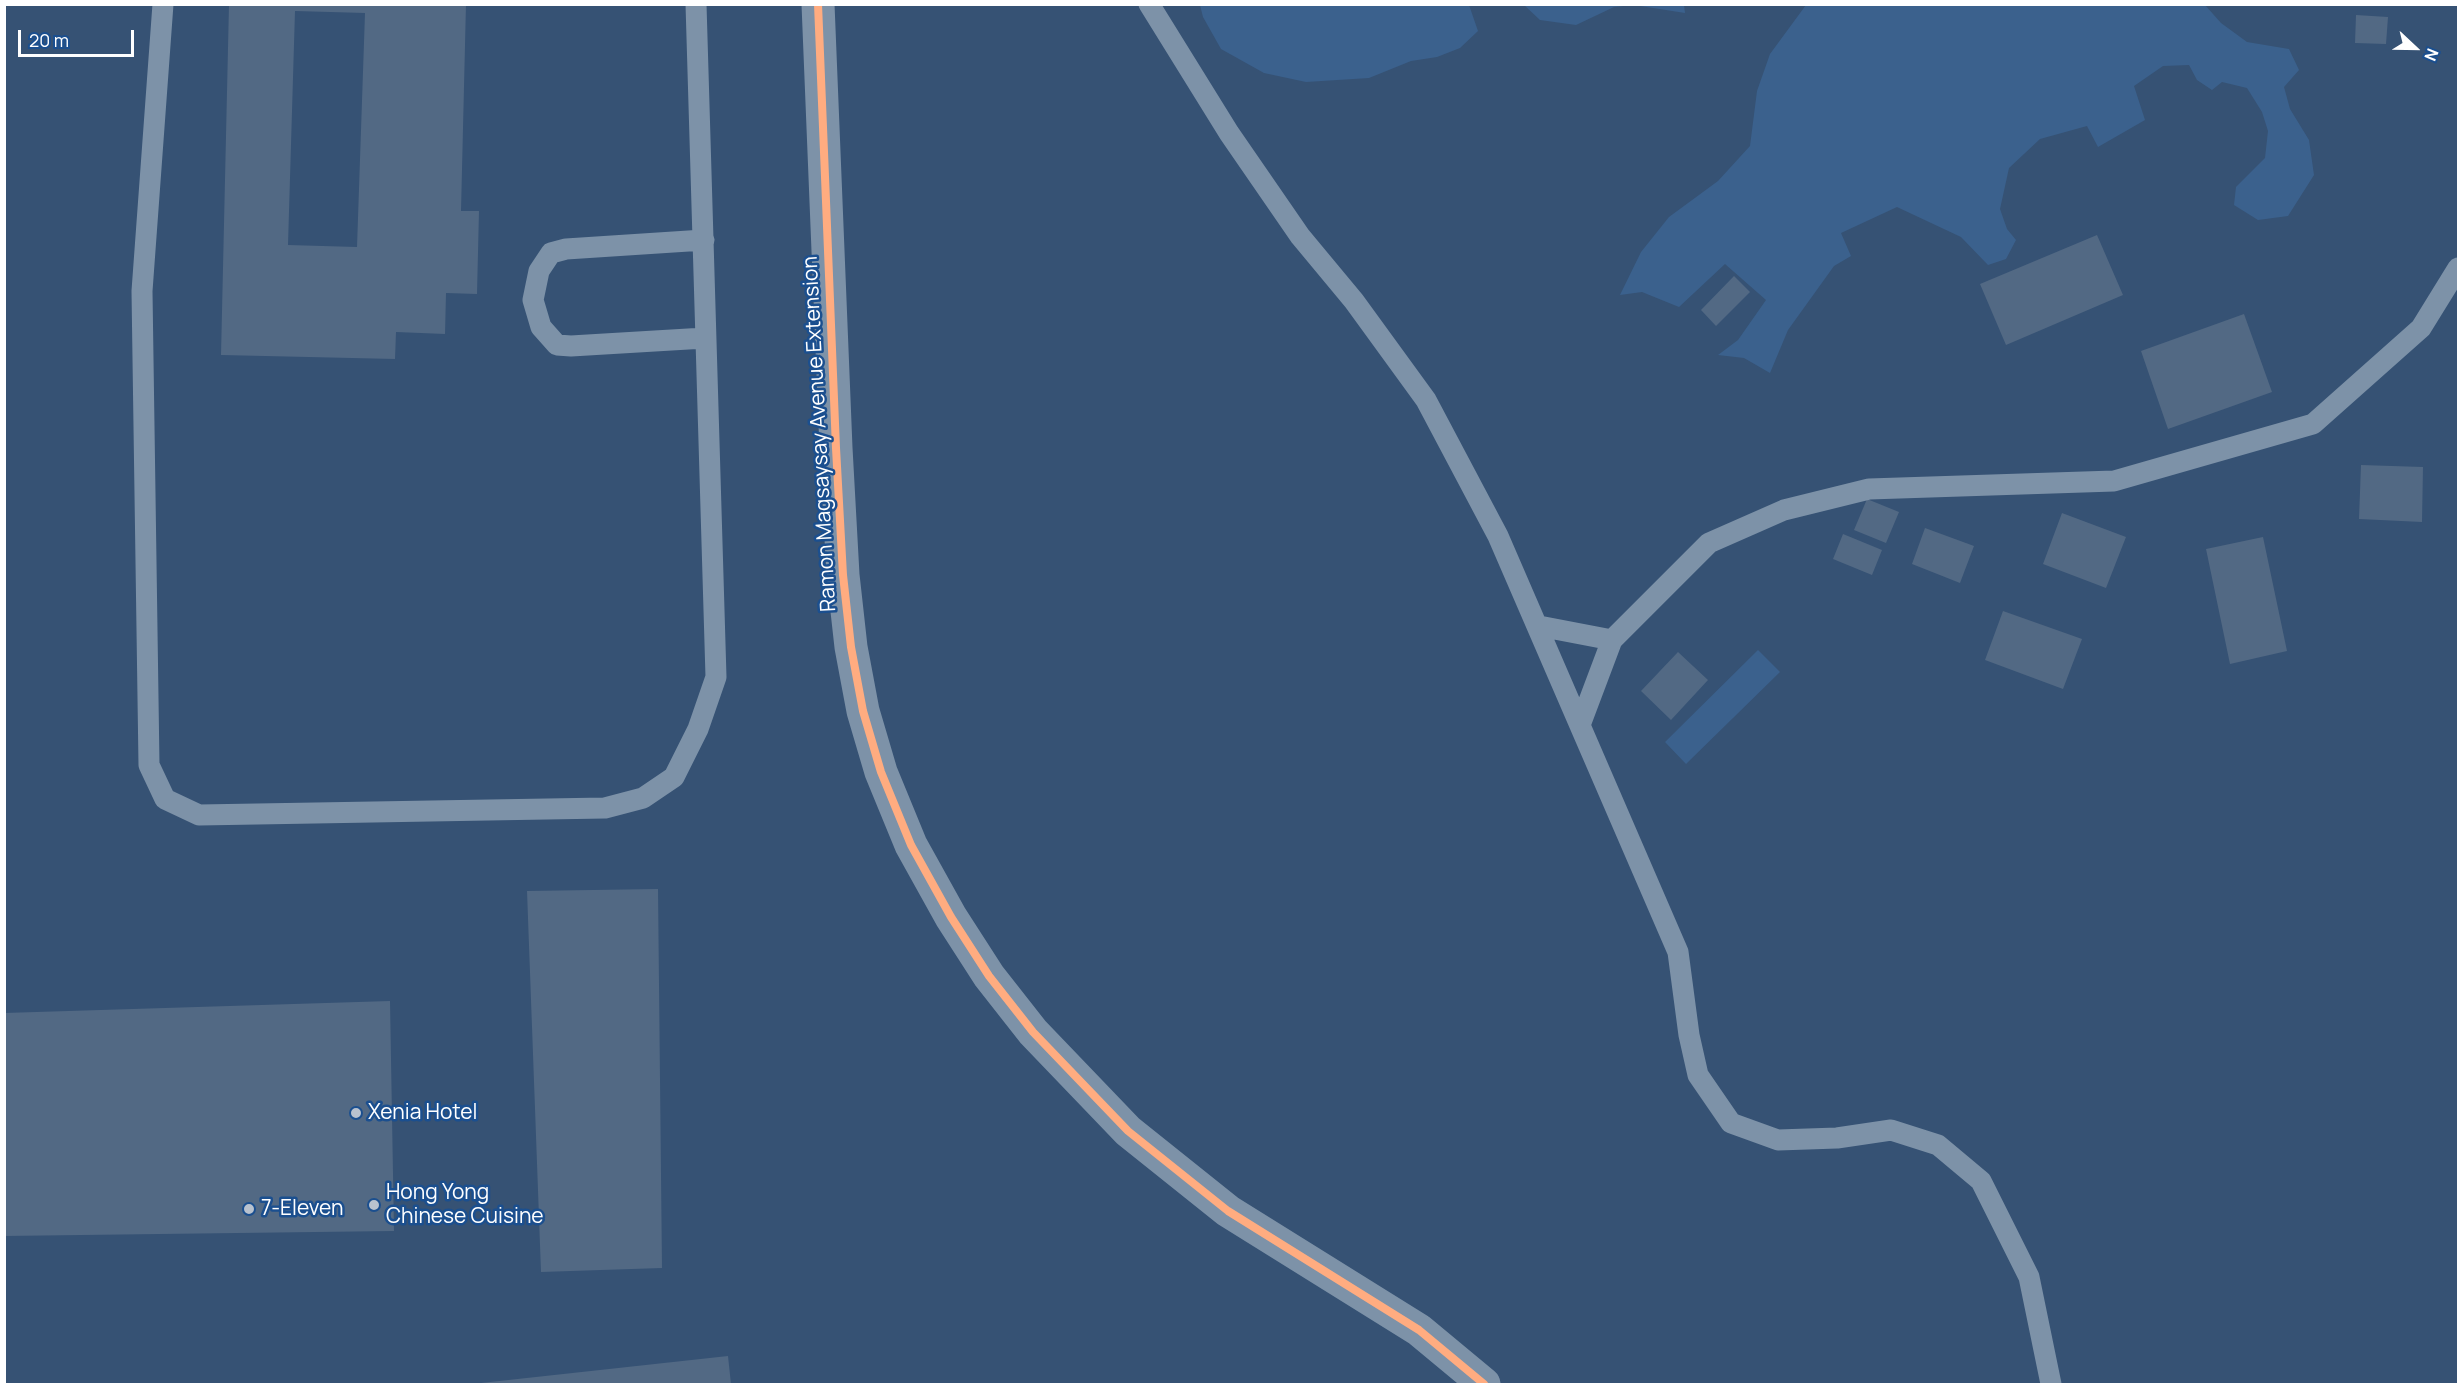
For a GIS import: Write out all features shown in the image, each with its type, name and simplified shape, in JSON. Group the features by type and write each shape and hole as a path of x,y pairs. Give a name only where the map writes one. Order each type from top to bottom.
{"street":[{"name":"Ramon Magsaysay Avenue Extension","path":"818,4 843,575 851,647 863,711 881,772 911,845 951,917 989,976 1033,1032 1128,1131 1228,1211 1419,1330 1484,1384"}],"lane":[{"path":"163,4 142,291 148,765 165,799 199,815 605,808 643,798 674,777 698,729 716,677 696,4"},
{"path":"1149,4 1229,133 1300,236 1354,301 1426,400 1498,536 1524,599 1539,626 1678,952 1689,1035 1698,1075 1731,1123 1778,1140 1837,1138 1891,1130 1938,1146 1981,1181 2029,1276 2051,1384"},
{"path":"704,240 566,249 551,254 539,271 533,300 541,327 557,345 705,338"},
{"path":"1580,725 1612,640 1709,543 1784,510 1869,489 2114,481 2313,424 2421,328 2458,268"},
{"path":"1539,626 1612,640"}],"water":[{"path":"1200,5 1469,5 1478,31 1460,48 1437,57 1411,61 1369,78 1306,82 1264,73 1221,49 1203,17"},
{"path":"1524,5 1634,5 1614,7 1576,25 1540,20"},
{"path":"1634,5 1684,5 1685,13"},
{"path":"1806,5 2205,5 2221,23 2247,42 2289,49 2299,70 2284,87 2290,109 2309,140 2314,175 2288,216 2258,220 2234,205 2236,187 2265,158 2268,131 2262,112 2247,88 2222,82 2212,90 2197,80 2189,65 2163,66 2134,86 2145,120 2098,147 2087,126 2040,139 2009,168 2000,209 2007,229 2016,240 2006,259 1988,265 1961,237 1897,207 1841,233 1851,256 1834,266 1788,330 1770,373 1744,358 1718,355 1738,340 1766,300 1725,264 1679,307 1642,292 1620,295 1641,252 1669,217 1718,181 1750,146 1757,91 1770,54"},
{"path":"1758,650 1780,672 1686,764 1665,742"}],"building":[{"path":"229,4 466,4 461,211 479,211 477,294 446,293 445,334 396,332 395,359 221,355","holes":["295,11 365,13 357,247 288,245"]},
{"path":"2356,15 2388,17 2386,44 2355,43"},
{"path":"2097,235 2123,295 2006,345 1980,284"},
{"path":"1734,276 1750,292 1716,326 1701,310"},
{"path":"2244,314 2272,392 2168,429 2141,351"},
{"path":"2361,465 2423,467 2422,522 2359,519"},
{"path":"1867,499 1899,512 1886,543 1854,530"},
{"path":"2062,513 2126,537 2106,588 2043,564"},
{"path":"1925,528 1974,546 1960,583 1912,564"},
{"path":"1843,534 1882,550 1872,575 1833,559"},
{"path":"2263,537 2287,651 2230,664 2206,549"},
{"path":"2003,611 2082,639 2063,689 1985,660"},
{"path":"1678,652 1708,680 1671,720 1641,691"},
{"path":"658,889 662,1268 541,1272 527,891"},
{"path":"390,1001 394,1231 4,1236 4,1013"},
{"path":"728,1356 731,1384 481,1384 481,1383"}],"cycle path":[{"path":"818,4 843,575 851,647 863,711 881,772 911,845 951,917 989,976 1033,1032 1128,1131 1228,1211 1419,1330 1484,1384"}],"place":[{"name":"Xenia Hotel","path":"356,1113"},
{"name":"Hong Yong Chinese Cuisine","path":"374,1205"},
{"name":"7-Eleven","path":"249,1209"}]}
